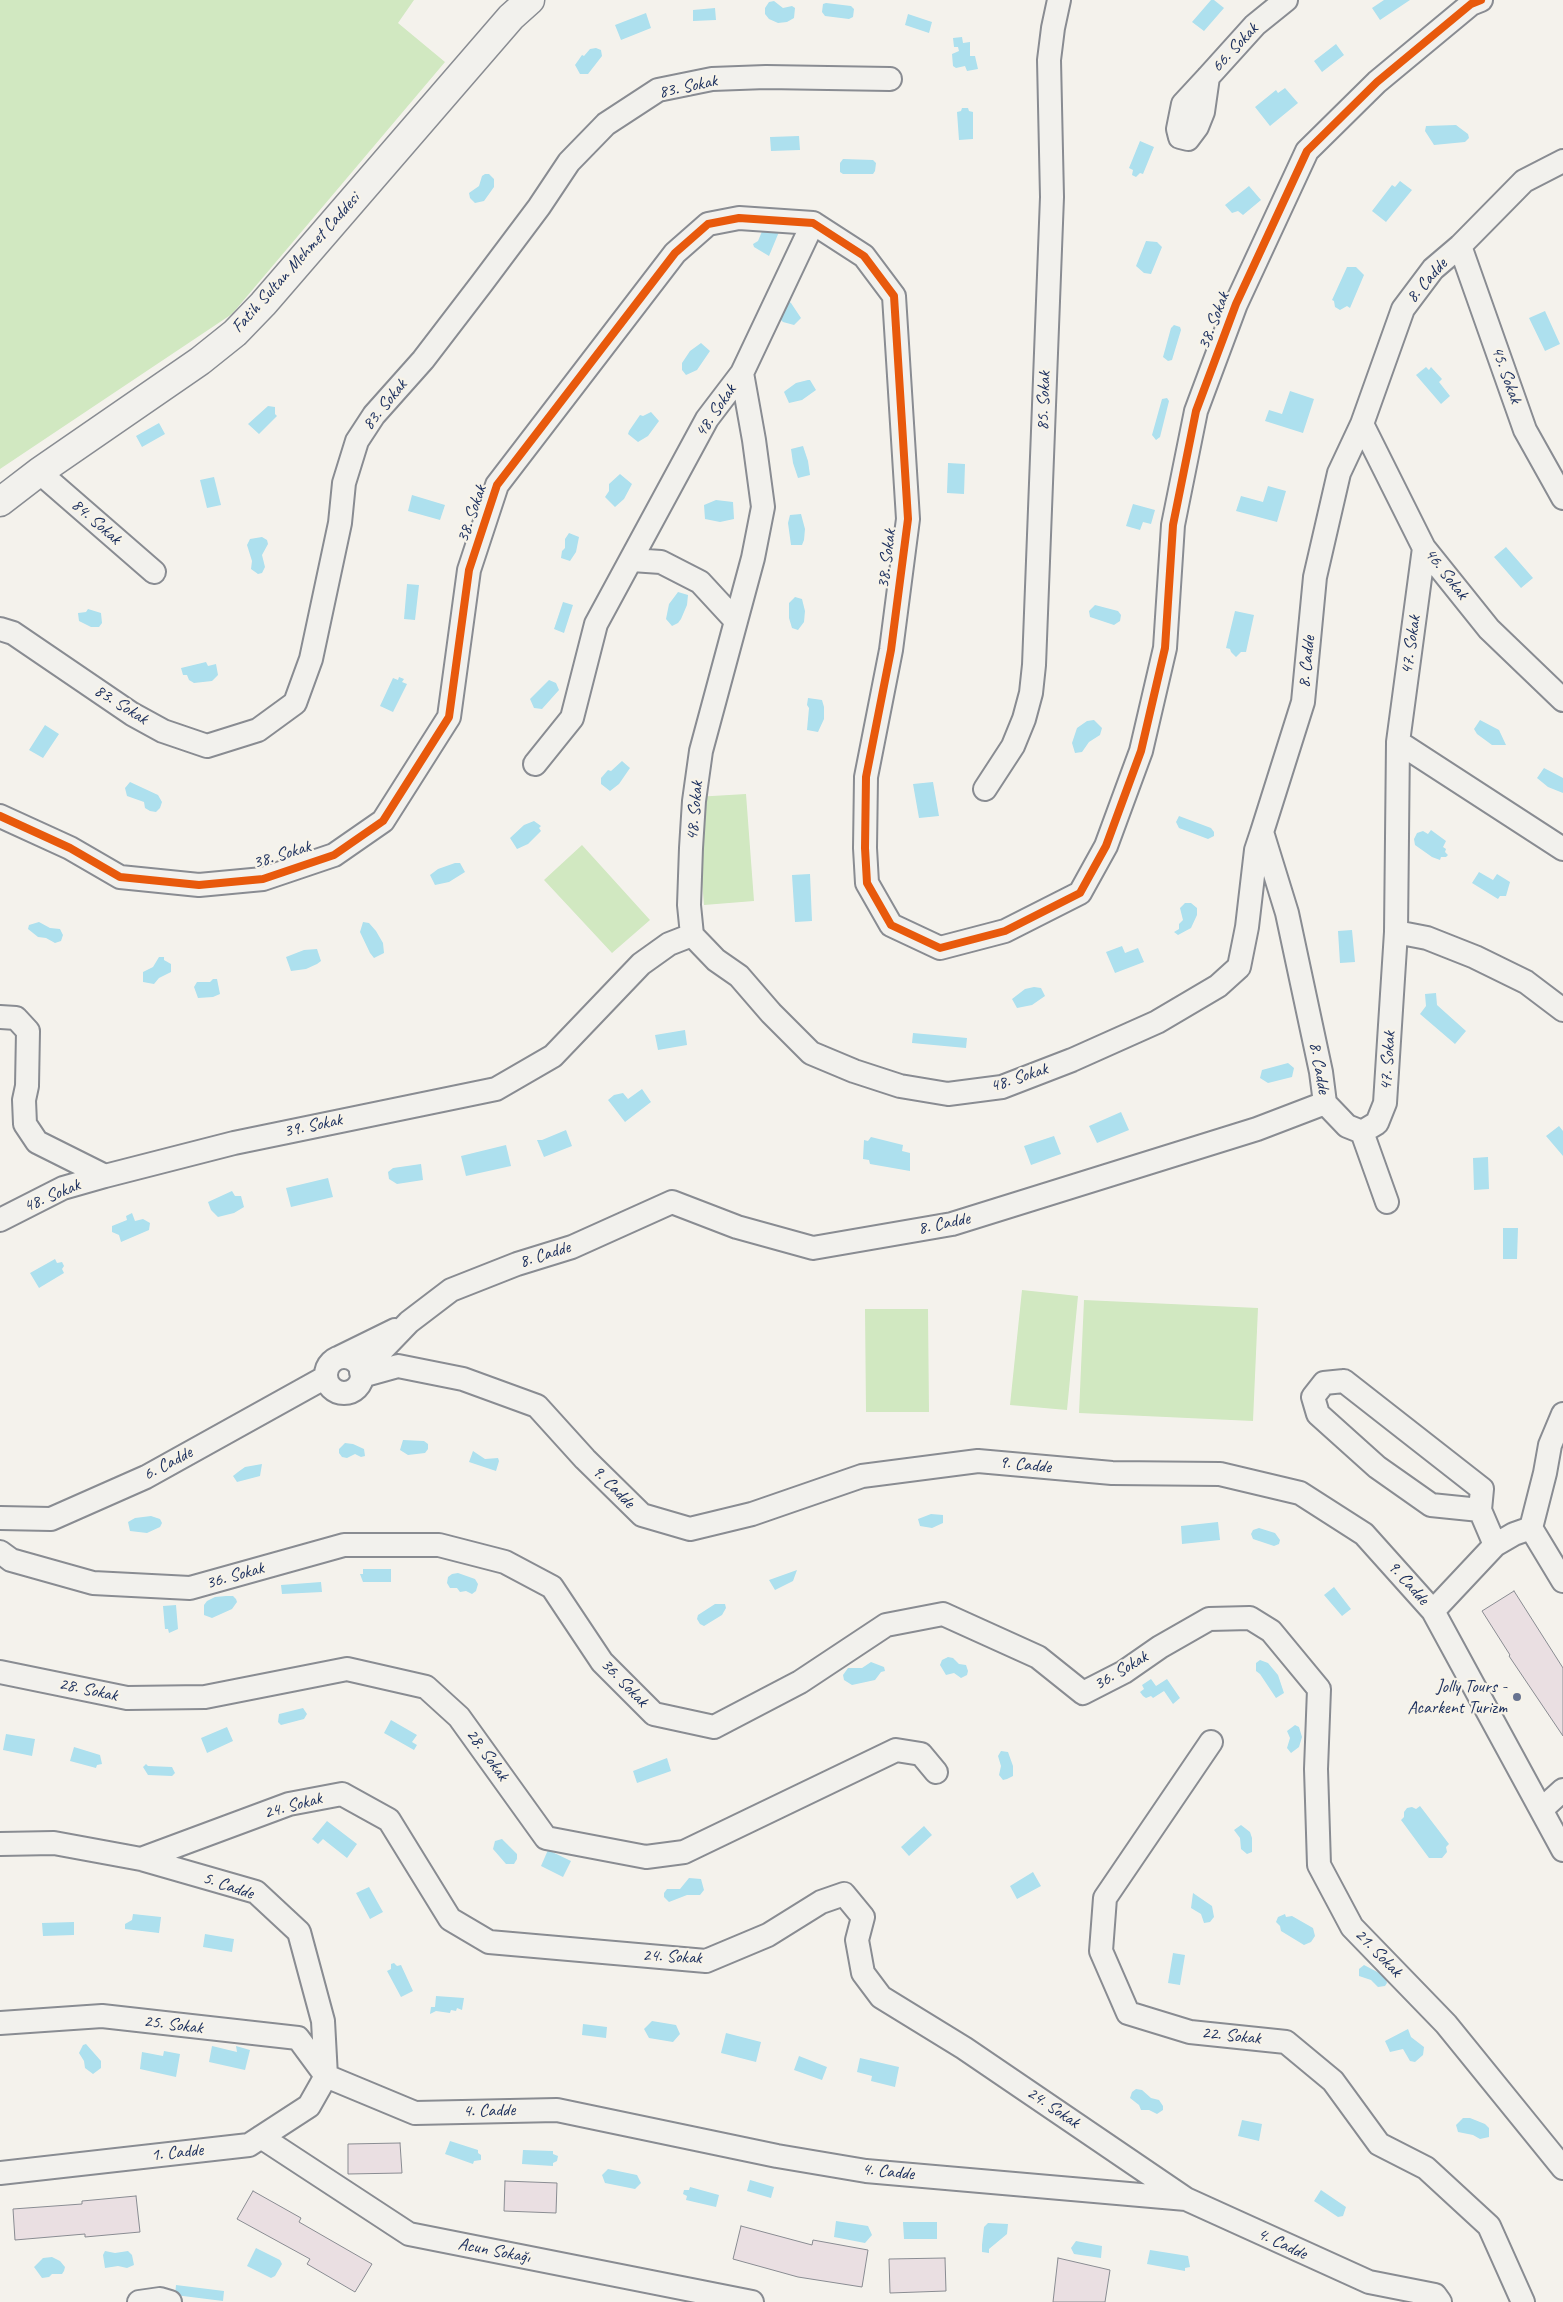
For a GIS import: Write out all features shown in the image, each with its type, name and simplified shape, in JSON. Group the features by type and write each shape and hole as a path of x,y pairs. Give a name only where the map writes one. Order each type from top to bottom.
{"main road":[{"name":"Fatih Sultan Mehmet Caddesi","path":"0,502 39,472 193,366 234,333 263,304 511,18 530,0"}],"street":[{"name":"66. Sokak","path":"1208,77 1255,25 1286,0"},
{"name":"38. Sokak","path":"0,816 70,848 120,876 199,885 263,879 334,855 384,821 449,716 469,570 497,485 675,253 708,224 739,218 813,223 864,256 894,296 908,519 891,650 866,778 867,883 891,925 940,948 1005,932 1080,893 1106,846 1141,751 1165,648 1174,525 1196,411 1236,304 1307,151 1377,82 1471,4 1481,0"},
{"name":"85. Sokak","path":"985,789 1002,765 1020,728 1031,693 1034,665 1052,197 1049,60 1058,1"},
{"name":"83. Sokak","path":"0,628 13,633 132,714 164,731 207,746 258,730 295,703 311,659 340,523 344,483 357,441 374,415 423,360 482,283 570,162 606,124 658,90 712,80 766,77 890,79"},
{"name":"8. Cadde","path":"340,1357 409,1322 451,1290 517,1264 572,1247 672,1202 737,1228 813,1248 952,1224 1256,1129 1325,1103 1321,1072 1287,913 1262,832 1303,702 1315,577 1339,473 1362,424 1403,309 1433,269 1460,246 1524,181 1563,161"},
{"path":"742,373 813,223"},
{"name":"45. Sokak","path":"1460,246 1525,430 1563,498"},
{"name":"48. Sokak","path":"535,764 572,718 596,624 707,420 742,373"},
{"name":"48. Sokak","path":"742,373 763,507 736,622 701,751 694,801 691,848 689,905 692,935 716,960 739,976 771,1013 811,1052 854,1071 900,1086 948,1094 1002,1087 1072,1060 1157,1022 1218,986 1239,967 1247,927 1256,850 1262,832"},
{"name":"46. Sokak","path":"1362,424 1424,548 1489,629 1563,700"},
{"name":"84. Sokak","path":"39,472 154,572"},
{"name":"47. Sokak","path":"1362,1132 1377,1123 1385,1104 1396,932 1398,742 1424,548"},
{"path":"632,560 661,562 700,582 736,622"},
{"path":"1398,742 1563,849"},
{"path":"1396,932 1427,938 1475,957 1526,982 1563,1010"},
{"name":"39. Sokak","path":"105,1176 234,1142 496,1089 553,1056 641,964 669,944 692,935"},
{"path":"0,1017 16,1018 28,1031 27,1086 24,1100 25,1124 37,1142 105,1176"},
{"path":"1325,1103 1348,1126 1362,1132 1387,1202"},
{"name":"48. Sokak","path":"0,1220 63,1188 105,1176"},
{"name":"8. Cadde","path":"362,1374 409,1322"},
{"path":"340,1357 354,1360 362,1374 357,1386 347,1392 336,1391 328,1383 326,1377 329,1364 340,1357"},
{"name":"9. Cadde","path":"362,1374 398,1366 463,1379 537,1406 585,1459 642,1515 690,1529 752,1514 862,1476 978,1460 1112,1473 1220,1474 1300,1493 1364,1534 1433,1611 1563,1850"},
{"name":"6. Cadde","path":"0,1518 51,1519 146,1477 326,1377"},
{"path":"1480,1510 1431,1505 1377,1467 1318,1414 1313,1397 1324,1383 1344,1381 1482,1489 1480,1510 1495,1545"},
{"path":"1531,1528 1550,1445 1563,1414"},
{"path":"1433,1611 1495,1545 1514,1534 1531,1528"},
{"path":"1531,1528 1555,1557 1563,1581"},
{"name":"36. Sokak","path":"0,1552 11,1560 93,1583 190,1588 344,1545 439,1545 505,1562 552,1587 602,1662 654,1714 714,1727 800,1682 886,1624 943,1614 1038,1657 1083,1693 1124,1672 1160,1647 1209,1618 1250,1618 1271,1631 1319,1689"},
{"name":"28. Sokak","path":"0,1672 126,1698 205,1697 347,1670 426,1687 459,1717 546,1838 646,1857 684,1852 896,1750 921,1754 936,1772"},
{"name":"21. Sokak","path":"1319,1689 1316,1769 1319,1865 1352,1927 1446,2024 1563,2168"},
{"name":"22. Sokak","path":"1211,1742 1105,1898 1101,1951 1128,2013 1190,2032 1286,2042 1333,2081 1379,2144 1426,2168 1488,2226 1523,2302"},
{"path":"1542,1809 1563,1790"},
{"name":"24. Sokak","path":"141,1859 289,1804 342,1794 389,1820 450,1919 488,1942 706,1961 768,1935 821,1902 844,1894 863,1917 857,1940 863,1973 881,1997 964,2048 1186,2199"},
{"name":"5. Cadde","path":"0,1844 54,1843 141,1859 256,1892 299,1932 323,2021 326,2076"},
{"name":"25. Sokak","path":"0,2023 102,2016 298,2038 326,2076"},
{"name":"1. Cadde","path":"0,2173 249,2145 309,2106 326,2076"},
{"name":"4. Cadde","path":"326,2076 415,2113 557,2110 777,2156 866,2171 1186,2199 1373,2292 1435,2295 1440,2302"},
{"name":"Acun Sokağı","path":"261,2137 409,2234 752,2302"},
{"path":"139,2302 160,2300 170,2302"}],"green space":[{"path":"0,0 414,0 398,23 445,62 232,314 0,469"},
{"path":"746,794 754,901 704,905 695,797"},
{"path":"582,845 650,920 612,953 544,880"},
{"path":"1022,1290 1078,1296 1067,1410 1010,1405"},
{"path":"1084,1300 1258,1308 1253,1421 1079,1413"},
{"path":"865,1309 928,1309 929,1412 866,1412"}],"water":[{"path":"1211,0 1214,0 1224,8 1204,31 1192,22"},
{"path":"1384,0 1410,0 1380,20 1372,8"},
{"path":"774,1 783,8 792,6 795,8 794,18 787,22 778,23 769,19 765,14 765,8 769,2"},
{"path":"823,4 851,6 854,9 853,17 849,19 825,16 822,12"},
{"path":"715,8 716,20 693,21 693,10"},
{"path":"646,13 651,28 621,40 615,25"},
{"path":"908,14 932,22 929,33 905,25"},
{"path":"962,37 963,43 970,42 970,56 975,56 978,69 967,71 965,66 956,68 953,66 952,54 959,51 958,47 954,47 953,38"},
{"path":"1336,44 1344,55 1322,72 1314,61"},
{"path":"596,48 601,50 602,56 588,74 580,74 575,65 582,55 584,56 590,49"},
{"path":"1285,88 1298,103 1270,126 1255,107 1276,90 1278,93"},
{"path":"962,108 968,108 969,111 973,112 973,139 959,140 957,112 961,111"},
{"path":"1456,125 1468,134 1469,138 1465,142 1434,145 1425,131 1426,126"},
{"path":"799,136 800,150 771,151 770,137"},
{"path":"1140,141 1154,147 1143,174 1140,173 1136,177 1132,175 1133,170 1129,168"},
{"path":"843,159 873,160 876,163 875,171 873,174 843,174 840,172 840,163"},
{"path":"489,174 494,179 494,187 484,201 475,203 470,198 469,193 479,186 482,176"},
{"path":"1400,181 1412,190 1386,222 1372,211 1392,185 1395,187"},
{"path":"1249,186 1261,200 1243,215 1238,211 1232,213 1225,205"},
{"path":"781,227 769,256 754,247 753,244 758,241 763,229"},
{"path":"1146,241 1157,242 1162,247 1151,274 1144,273 1136,266"},
{"path":"1347,267 1356,267 1364,275 1350,308 1347,306 1340,310 1335,307 1332,300"},
{"path":"785,299 791,303 801,318 794,325 783,322 777,316"},
{"path":"1545,311 1560,344 1545,351 1529,318"},
{"path":"1174,325 1180,327 1181,330 1172,360 1168,361 1163,357 1171,328"},
{"path":"701,343 710,351 697,370 686,375 682,370 682,363 690,351"},
{"path":"1426,367 1429,370 1431,367 1442,379 1439,382 1450,396 1441,404 1416,375"},
{"path":"810,380 816,390 802,400 789,403 784,392 796,383"},
{"path":"1290,391 1314,399 1303,433 1265,421 1269,410 1282,414"},
{"path":"1167,398 1169,401 1160,437 1156,440 1152,435 1162,399"},
{"path":"268,406 275,407 275,414 277,416 259,434 248,424"},
{"path":"651,412 659,421 648,436 638,442 628,434 629,431 640,415 643,416"},
{"path":"159,423 165,434 142,447 136,436"},
{"path":"803,446 810,475 798,478 791,449"},
{"path":"948,463 965,464 964,494 947,493"},
{"path":"620,474 632,484 624,499 615,507 605,497 609,491 609,484"},
{"path":"214,477 221,505 207,508 200,480"},
{"path":"1268,486 1286,491 1277,522 1236,511 1241,496 1263,502"},
{"path":"412,495 445,505 440,520 408,511"},
{"path":"716,500 733,502 734,519 720,522 705,519 704,505"},
{"path":"1133,504 1155,510 1151,524 1143,522 1140,530 1126,526"},
{"path":"801,514 805,529 804,540 802,545 791,545 788,523 790,515"},
{"path":"569,533 579,537 576,552 570,561 561,558 562,551 565,548 565,539"},
{"path":"262,537 267,540 268,544 262,555 265,567 262,573 258,574 251,569 252,561 247,545 250,539"},
{"path":"1506,547 1533,578 1521,588 1494,557"},
{"path":"407,584 419,585 415,620 404,619"},
{"path":"678,592 688,595 687,605 681,619 672,626 666,619 669,604"},
{"path":"795,597 802,599 805,611 804,622 798,630 792,628 789,618 789,603"},
{"path":"563,602 573,605 564,633 554,629"},
{"path":"1095,605 1118,611 1121,615 1120,621 1114,625 1090,617 1089,611"},
{"path":"88,609 101,613 102,623 99,627 91,627 79,621 78,613 86,612"},
{"path":"1235,611 1254,615 1246,652 1241,652 1236,657 1230,649 1226,648"},
{"path":"206,662 208,666 216,664 218,675 212,681 194,683 189,680 187,675 183,675 181,668"},
{"path":"399,677 404,679 402,682 407,684 393,712 380,706 393,678 398,680"},
{"path":"549,680 556,683 559,690 542,709 534,708 530,699"},
{"path":"808,698 822,700 824,719 818,732 807,730"},
{"path":"1094,720 1102,728 1100,735 1089,742 1082,752 1075,753 1072,743 1077,728 1087,721"},
{"path":"1480,720 1499,730 1506,745 1492,745 1477,734 1474,729"},
{"path":"45,725 59,734 43,758 29,750"},
{"path":"622,761 630,768 619,784 610,791 601,784 601,778 608,770 611,771"},
{"path":"1544,768 1563,778 1563,793 1548,787 1537,778"},
{"path":"130,782 158,795 162,802 156,812 145,808 144,802 127,796 125,788"},
{"path":"933,782 939,816 919,818 913,784"},
{"path":"1179,816 1211,828 1214,836 1208,839 1179,828 1176,822"},
{"path":"534,821 541,826 539,828 541,831 528,844 517,849 510,838 524,825"},
{"path":"1431,830 1446,841 1443,847 1448,855 1441,857 1440,860 1432,857 1415,845 1414,839 1417,833 1423,831 1428,834"},
{"path":"460,863 465,872 449,882 435,885 430,875 438,869"},
{"path":"1479,872 1493,880 1497,874 1510,882 1506,896 1500,896 1498,899 1472,883"},
{"path":"810,874 812,921 795,922 792,875"},
{"path":"1185,903 1191,903 1197,908 1197,915 1191,928 1178,935 1174,932 1179,929 1179,924 1183,920 1180,908"},
{"path":"39,922 50,928 60,929 63,935 61,941 55,943 46,938 38,937 28,929 29,925"},
{"path":"363,922 369,923 383,943 384,953 374,958 360,932"},
{"path":"1352,930 1355,962 1340,963 1338,931"},
{"path":"1122,946 1125,953 1138,948 1144,962 1115,973 1106,952"},
{"path":"317,949 321,961 306,969 291,971 286,957 304,950"},
{"path":"159,957 164,957 164,960 171,964 171,972 159,978 154,984 143,982 143,972 153,967"},
{"path":"213,979 217,979 220,994 213,997 198,998 194,987 197,982 210,982"},
{"path":"1041,988 1045,996 1032,1005 1017,1008 1012,999 1025,989"},
{"path":"1436,993 1437,1005 1466,1031 1455,1044 1420,1014 1426,1006 1425,994"},
{"path":"685,1030 687,1045 658,1050 655,1035"},
{"path":"913,1033 967,1038 966,1048 912,1043"},
{"path":"1288,1063 1294,1068 1292,1077 1268,1083 1260,1078 1262,1070"},
{"path":"642,1089 651,1102 625,1122 608,1100 614,1095 623,1093 628,1099"},
{"path":"1121,1112 1129,1130 1097,1143 1089,1126"},
{"path":"1559,1126 1563,1131 1563,1156 1546,1136"},
{"path":"566,1130 572,1146 544,1157 537,1140 542,1140"},
{"path":"1054,1136 1061,1154 1031,1165 1024,1146"},
{"path":"871,1137 903,1145 902,1151 910,1153 910,1171 870,1164 869,1160 863,1159 864,1140 868,1141"},
{"path":"506,1145 511,1166 466,1176 461,1156"},
{"path":"1488,1157 1489,1189 1474,1190 1473,1158"},
{"path":"421,1164 423,1180 397,1184 389,1179 388,1172 393,1168"},
{"path":"328,1178 333,1197 291,1207 286,1188"},
{"path":"232,1191 235,1196 241,1196 244,1207 234,1213 218,1217 211,1210 208,1202"},
{"path":"132,1213 135,1221 143,1219 150,1223 149,1230 121,1242 119,1235 112,1232 112,1226 127,1220 126,1216"},
{"path":"1503,1228 1518,1228 1517,1259 1503,1259"},
{"path":"55,1259 57,1263 62,1262 64,1273 39,1288 30,1273"},
{"path":"403,1440 424,1441 428,1444 428,1449 425,1453 408,1455 400,1450"},
{"path":"345,1443 364,1449 365,1456 361,1457 355,1454 347,1458 342,1457 339,1449"},
{"path":"473,1451 485,1459 498,1458 496,1471 469,1462"},
{"path":"262,1464 260,1476 237,1482 233,1476 245,1467"},
{"path":"931,1514 943,1515 943,1523 932,1528 920,1526 918,1519"},
{"path":"151,1516 160,1519 162,1523 160,1527 147,1533 130,1531 128,1522 135,1518"},
{"path":"1218,1522 1220,1540 1182,1544 1181,1526"},
{"path":"1259,1528 1275,1533 1280,1540 1279,1544 1274,1546 1253,1539 1251,1534 1253,1530"},
{"path":"363,1569 391,1569 391,1582 363,1582 360,1574 363,1574"},
{"path":"797,1570 793,1581 775,1590 769,1580"},
{"path":"458,1573 475,1579 478,1584 476,1591 472,1594 466,1591 460,1592 457,1588 450,1588 447,1583 448,1577"},
{"path":"321,1582 322,1592 282,1594 281,1585"},
{"path":"1334,1587 1351,1609 1342,1616 1324,1595"},
{"path":"233,1596 236,1599 237,1602 232,1609 212,1618 204,1615 204,1605 207,1601 215,1597"},
{"path":"715,1604 725,1604 726,1608 722,1615 704,1626 700,1624 697,1619 698,1615"},
{"path":"176,1605 178,1629 169,1633 168,1629 165,1629 163,1606"},
{"path":"948,1657 953,1658 959,1664 966,1665 967,1675 961,1678 954,1673 946,1675 940,1665 942,1660"},
{"path":"1260,1660 1268,1663 1278,1675 1284,1693 1276,1698 1256,1671 1256,1663"},
{"path":"871,1662 884,1667 885,1671 881,1672 875,1680 852,1685 844,1680 843,1675 848,1668 862,1668"},
{"path":"1151,1679 1156,1686 1167,1679 1180,1698 1173,1704 1164,1691 1153,1698 1151,1696 1146,1698 1140,1692 1144,1689 1142,1685"},
{"path":"303,1708 307,1714 304,1719 281,1725 278,1722 279,1714"},
{"path":"391,1720 417,1735 412,1742 417,1745 414,1750 384,1733"},
{"path":"1295,1725 1299,1727 1302,1737 1299,1747 1291,1753 1287,1748 1290,1738 1287,1731"},
{"path":"227,1727 233,1741 207,1753 201,1738"},
{"path":"6,1734 35,1739 32,1756 3,1750"},
{"path":"74,1747 100,1755 102,1764 97,1765 96,1768 70,1761"},
{"path":"1001,1751 1008,1752 1013,1766 1013,1776 1003,1780 999,1775 1001,1766 998,1756"},
{"path":"667,1758 671,1771 637,1783 633,1771"},
{"path":"146,1764 148,1766 172,1767 175,1773 172,1776 148,1775 143,1767"},
{"path":"1420,1806 1449,1844 1446,1847 1447,1852 1442,1858 1429,1858 1401,1820 1407,1808 1412,1807 1416,1809"},
{"path":"327,1821 357,1844 347,1858 323,1839 318,1844 312,1839"},
{"path":"1241,1825 1250,1832 1252,1838 1252,1852 1247,1854 1241,1849 1240,1838 1234,1830"},
{"path":"924,1826 932,1835 909,1856 901,1847"},
{"path":"502,1839 517,1854 514,1864 506,1864 493,1849 495,1841"},
{"path":"548,1850 571,1861 563,1877 541,1866"},
{"path":"1033,1872 1041,1886 1017,1899 1010,1886"},
{"path":"689,1878 701,1879 704,1890 700,1895 687,1895 669,1902 664,1897 667,1889 680,1889"},
{"path":"369,1887 383,1912 370,1919 356,1893"},
{"path":"1193,1893 1212,1906 1214,1917 1210,1922 1204,1923 1201,1914 1191,1908"},
{"path":"133,1914 161,1917 159,1933 125,1929 125,1924 132,1920"},
{"path":"1285,1914 1286,1917 1292,1916 1313,1928 1315,1936 1311,1942 1304,1945 1281,1931 1280,1926 1276,1922 1278,1917"},
{"path":"74,1922 74,1935 43,1936 42,1923"},
{"path":"205,1934 234,1939 232,1952 203,1947"},
{"path":"1173,1953 1185,1955 1180,1985 1168,1983"},
{"path":"394,1963 397,1966 401,1965 413,1991 401,1997 387,1971 391,1969 391,1964"},
{"path":"1364,1965 1385,1976 1387,1983 1385,1986 1378,1987 1371,1980 1359,1976 1359,1969"},
{"path":"436,1996 464,1998 462,2010 457,2008 456,2011 451,2010 450,2013 436,2011 430,2014 431,2007 435,2007"},
{"path":"652,2021 676,2025 680,2034 673,2042 649,2038 644,2029"},
{"path":"583,2024 607,2027 606,2038 582,2035"},
{"path":"1408,2029 1411,2037 1424,2047 1423,2055 1415,2062 1410,2061 1403,2049 1390,2052 1385,2041"},
{"path":"726,2033 761,2042 756,2062 721,2053"},
{"path":"86,2044 101,2061 101,2068 93,2074 85,2068 84,2061 79,2053 83,2045"},
{"path":"212,2046 237,2052 236,2046 250,2050 245,2070 209,2062"},
{"path":"164,2051 180,2054 176,2077 140,2069 142,2052 163,2056"},
{"path":"799,2056 827,2067 822,2080 794,2070"},
{"path":"860,2058 899,2067 895,2087 871,2081 872,2076 857,2072"},
{"path":"1136,2089 1142,2090 1151,2098 1159,2100 1163,2110 1157,2114 1149,2110 1141,2110 1139,2105 1130,2098 1132,2092"},
{"path":"1463,2118 1470,2118 1485,2124 1489,2128 1489,2137 1480,2139 1473,2135 1458,2132 1456,2125"},
{"path":"1242,2120 1262,2124 1259,2141 1238,2136"},
{"path":"450,2141 478,2150 481,2160 474,2161 473,2164 445,2154"},
{"path":"523,2150 553,2151 553,2154 558,2156 557,2161 553,2163 553,2166 522,2164"},
{"path":"608,2169 637,2175 641,2183 635,2189 605,2183 602,2175"},
{"path":"750,2180 774,2187 771,2198 747,2191"},
{"path":"690,2187 719,2195 716,2207 686,2200 687,2196 683,2194 684,2190 689,2190"},
{"path":"1321,2190 1346,2207 1343,2216 1338,2217 1314,2201"},
{"path":"836,2221 868,2226 872,2235 865,2243 834,2237"},
{"path":"903,2222 937,2222 937,2239 904,2239"},
{"path":"988,2223 1008,2224 1007,2234 989,2249 989,2253 982,2252 984,2227"},
{"path":"1076,2241 1102,2246 1101,2258 1074,2254 1071,2248"},
{"path":"256,2248 280,2260 282,2264 275,2276 271,2278 247,2266"},
{"path":"1150,2250 1188,2256 1190,2267 1185,2268 1185,2271 1147,2264"},
{"path":"105,2251 115,2253 128,2251 132,2255 134,2265 127,2268 118,2266 105,2268 103,2255"},
{"path":"52,2257 60,2261 65,2267 64,2271 62,2274 52,2274 49,2277 42,2278 34,2267 43,2258"},
{"path":"176,2285 224,2291 223,2301 175,2295"}],"building":[{"path":"1514,1591 1563,1668 1563,1736 1509,1656 1482,1611"},
{"path":"400,2143 402,2173 348,2174 348,2144"},
{"path":"505,2181 557,2183 556,2213 504,2211"},
{"path":"253,2191 301,2218 299,2222 372,2264 355,2292 307,2264 310,2259 237,2219"},
{"path":"136,2196 140,2232 85,2237 85,2234 15,2240 13,2209 82,2204 82,2201"},
{"path":"741,2226 812,2245 813,2240 868,2250 862,2287 798,2277 733,2259"},
{"path":"945,2258 946,2291 890,2293 889,2259"},
{"path":"1058,2258 1110,2270 1105,2302 1053,2302"}],"cycle path":[{"path":"0,816 70,848 120,877 199,885 263,879 334,855 383,821 449,717 469,570 497,485 675,253 708,224 739,218 813,223 864,256 894,296 908,519 891,650 866,777 865,848 867,883 891,925 940,948 1005,931 1080,893 1106,846 1141,751 1165,648 1173,525 1196,411 1236,304 1307,151 1377,82 1471,4 1481,0"}],"place":[{"name":"Jolly Tours - Acarkent Turizm","path":"1517,1697"}]}
